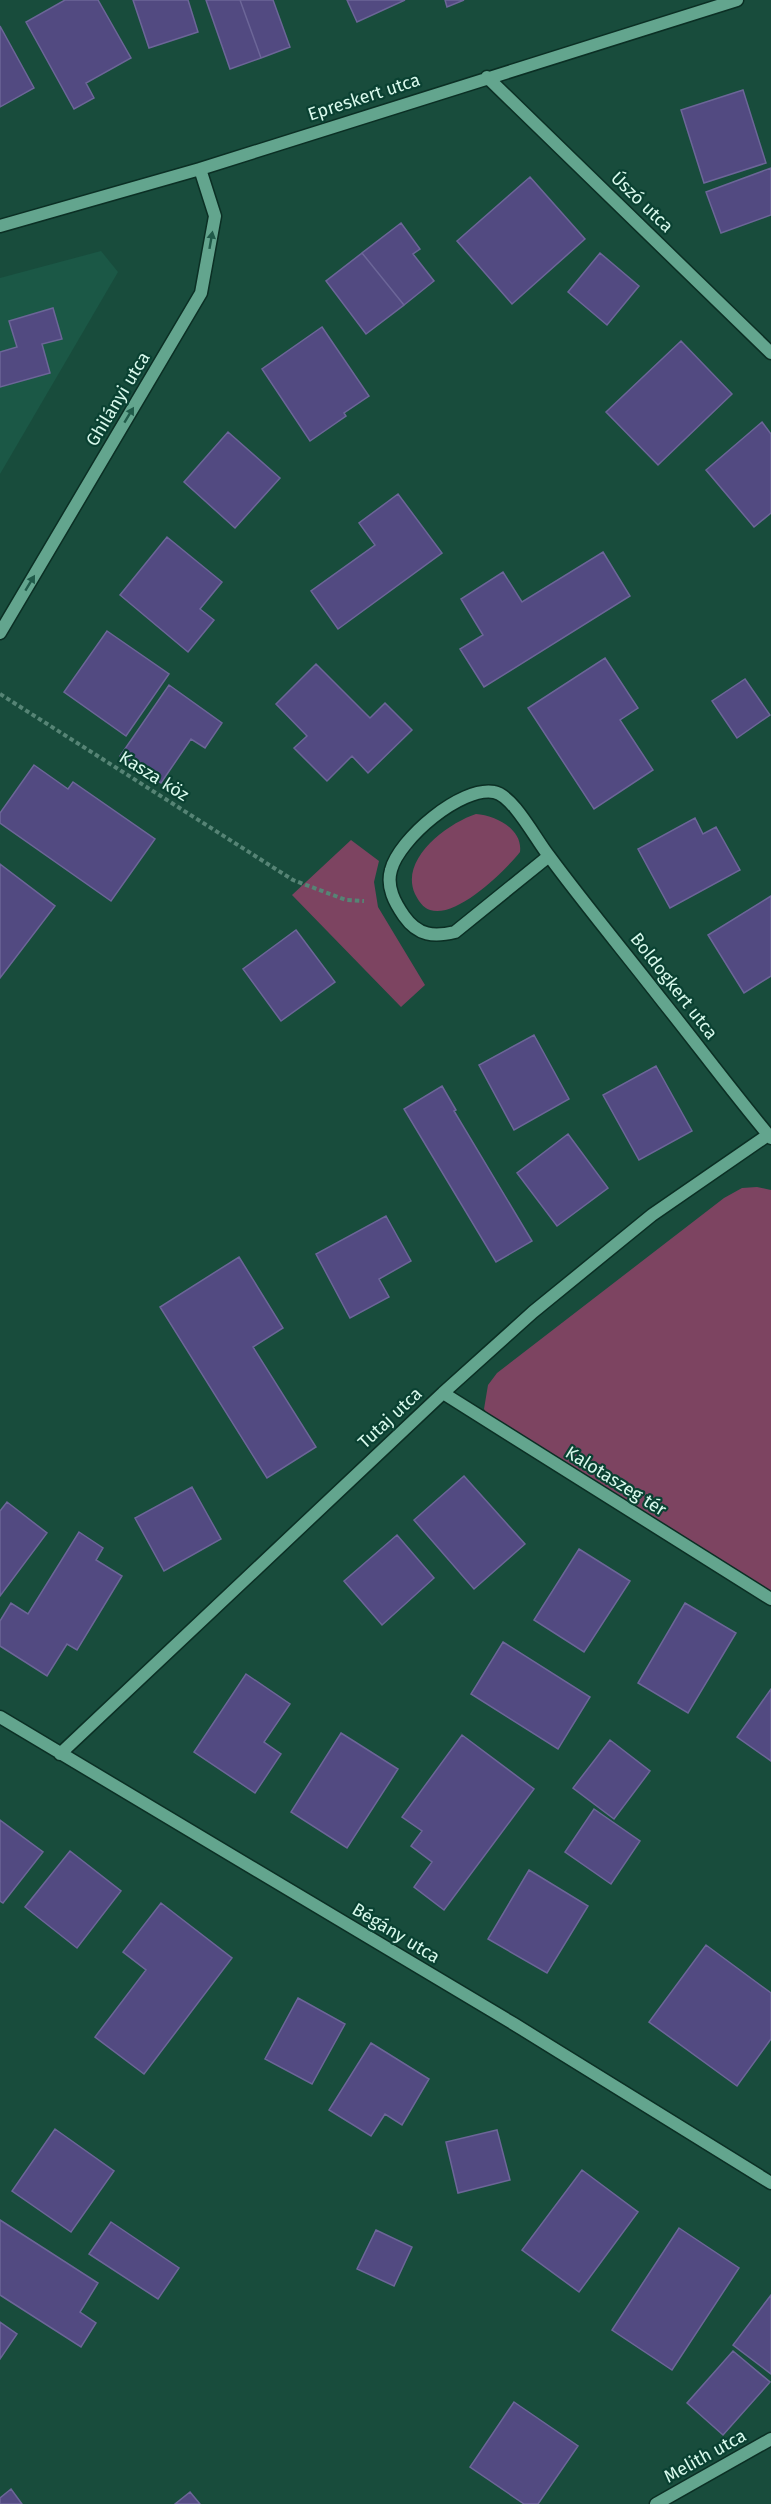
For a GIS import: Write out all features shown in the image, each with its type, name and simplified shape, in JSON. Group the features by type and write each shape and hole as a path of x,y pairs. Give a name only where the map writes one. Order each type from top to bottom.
{"street":[{"name":"Epreskert utca","path":"0,226 200,168 737,0"},
{"name":"Úszó utca","path":"487,77 771,353"},
{"name":"Ghilányi utca","path":"0,633 201,293 215,216 200,168"},
{"name":"Boldogkert utca","path":"549,856 455,932 434,936 423,934 411,925 394,901 390,885 390,871 409,838 456,802 477,792 493,792 506,796 549,856 770,1137"},
{"name":"Tutaj utca","path":"60,1754 442,1393 533,1311 652,1215 770,1137"},
{"name":"Kalotaszeg tér","path":"442,1393 771,1599"},
{"name":"Bégány utca","path":"0,1717 514,2024 771,2183"},
{"name":"Melith utca","path":"656,2504 771,2439"}],"path":[{"name":"Kasza köz","path":"0,694 293,880 346,900 394,901"}],"shaded area":[{"path":"101,251 118,272 0,474 0,278"},
{"path":"476,814 499,820 512,830 520,844 520,852 492,881 466,901 441,911 427,909 416,896 412,881 414,868 420,856 429,844 452,825"},
{"path":"351,840 379,861 374,882 378,907 425,985 401,1007 292,895"},
{"path":"757,1187 771,1190 771,1591 493,1422 484,1409 488,1385 497,1373 724,1198 742,1188"}],"building":[{"path":"65,0 98,0 131,58 86,83 94,98 74,109 26,22"},
{"path":"133,0 188,0 198,32 149,48"},
{"path":"206,0 240,0 261,58 230,69"},
{"path":"240,0 273,0 290,47 261,58"},
{"path":"347,0 405,0 357,22"},
{"path":"445,0 464,0 447,7"},
{"path":"0,26 34,88 0,107"},
{"path":"743,90 766,163 704,183 681,110"},
{"path":"771,168 771,215 721,233 706,192"},
{"path":"530,177 585,239 512,304 457,241"},
{"path":"401,223 420,249 413,254 434,281 404,305 362,253"},
{"path":"362,253 404,305 366,334 326,281"},
{"path":"600,253 639,286 607,325 568,292"},
{"path":"53,308 62,339 42,344 50,373 0,387 0,352 17,347 9,321"},
{"path":"322,327 369,396 344,413 346,416 310,441 262,369"},
{"path":"681,341 732,394 658,465 606,412"},
{"path":"762,422 771,434 771,513 754,527 706,470"},
{"path":"228,432 280,478 235,528 184,482"},
{"path":"398,494 442,553 338,629 311,591 375,545 359,523"},
{"path":"167,537 222,582 200,609 214,620 188,652 120,595"},
{"path":"603,552 630,596 484,687 460,649 483,635 461,599 503,572 522,602"},
{"path":"107,631 169,674 126,736 64,692"},
{"path":"605,658 638,708 620,720 653,770 594,809 528,708"},
{"path":"316,664 370,718 385,703 412,730 368,773 352,756 327,781 294,748 307,736 276,704"},
{"path":"745,679 770,715 737,738 712,701"},
{"path":"169,685 222,723 205,748 191,739 161,783 120,756"},
{"path":"34,765 68,789 73,782 155,839 111,901 0,823 0,813"},
{"path":"695,818 703,834 716,827 740,870 670,908 638,849"},
{"path":"0,864 55,906 0,978"},
{"path":"771,896 771,976 744,993 708,935"},
{"path":"296,930 335,982 281,1021 243,969"},
{"path":"534,1035 569,1099 514,1130 479,1065"},
{"path":"656,1066 692,1131 639,1160 603,1095"},
{"path":"442,1086 456,1110 454,1111 532,1241 496,1262 404,1109"},
{"path":"568,1134 608,1188 557,1226 517,1173"},
{"path":"386,1216 411,1261 379,1279 389,1297 350,1318 316,1254"},
{"path":"239,1257 283,1328 253,1347 316,1447 267,1478 160,1307"},
{"path":"464,1476 525,1544 474,1589 414,1520"},
{"path":"192,1487 221,1539 164,1571 135,1518"},
{"path":"7,1502 47,1533 0,1596 0,1511"},
{"path":"79,1532 103,1548 96,1560 122,1576 77,1650 67,1644 47,1676 0,1646 0,1621 11,1603 28,1614"},
{"path":"397,1535 434,1578 382,1625 344,1581"},
{"path":"579,1549 630,1581 584,1652 534,1620"},
{"path":"685,1603 736,1633 688,1713 638,1683"},
{"path":"503,1642 590,1697 558,1749 471,1694"},
{"path":"246,1674 290,1704 264,1742 281,1754 255,1793 194,1752"},
{"path":"771,1689 771,1761 737,1737"},
{"path":"341,1733 398,1769 347,1848 291,1812"},
{"path":"462,1735 534,1789 444,1910 414,1887 432,1862 411,1846 422,1831 402,1817"},
{"path":"610,1740 650,1771 614,1819 573,1788"},
{"path":"594,1809 640,1841 611,1884 565,1852"},
{"path":"0,1820 43,1852 3,1903 0,1901"},
{"path":"70,1851 121,1891 77,1948 25,1907"},
{"path":"529,1870 588,1906 547,1973 488,1939"},
{"path":"161,1903 232,1958 144,2074 95,2037 146,1970 123,1952"},
{"path":"706,1945 771,1993 771,2039 737,2086 649,2022"},
{"path":"298,1998 345,2024 312,2084 265,2059"},
{"path":"371,2043 429,2079 402,2125 385,2114 371,2136 329,2110"},
{"path":"55,2129 114,2171 71,2232 12,2191"},
{"path":"497,2130 510,2180 458,2193 446,2142"},
{"path":"582,2170 638,2212 579,2292 522,2250"},
{"path":"0,2220 98,2283 80,2312 96,2323 81,2347 0,2295"},
{"path":"111,2222 179,2268 158,2299 89,2254"},
{"path":"679,2228 739,2268 672,2370 612,2330"},
{"path":"376,2230 412,2247 394,2286 357,2269"},
{"path":"771,2295 771,2374 733,2345"},
{"path":"0,2322 17,2334 0,2359"},
{"path":"733,2351 770,2382 723,2435 687,2403"},
{"path":"514,2402 578,2446 538,2504 524,2504 470,2467"},
{"path":"11,2489 22,2504 0,2504 0,2498"},
{"path":"190,2492 200,2504 175,2504"}]}
